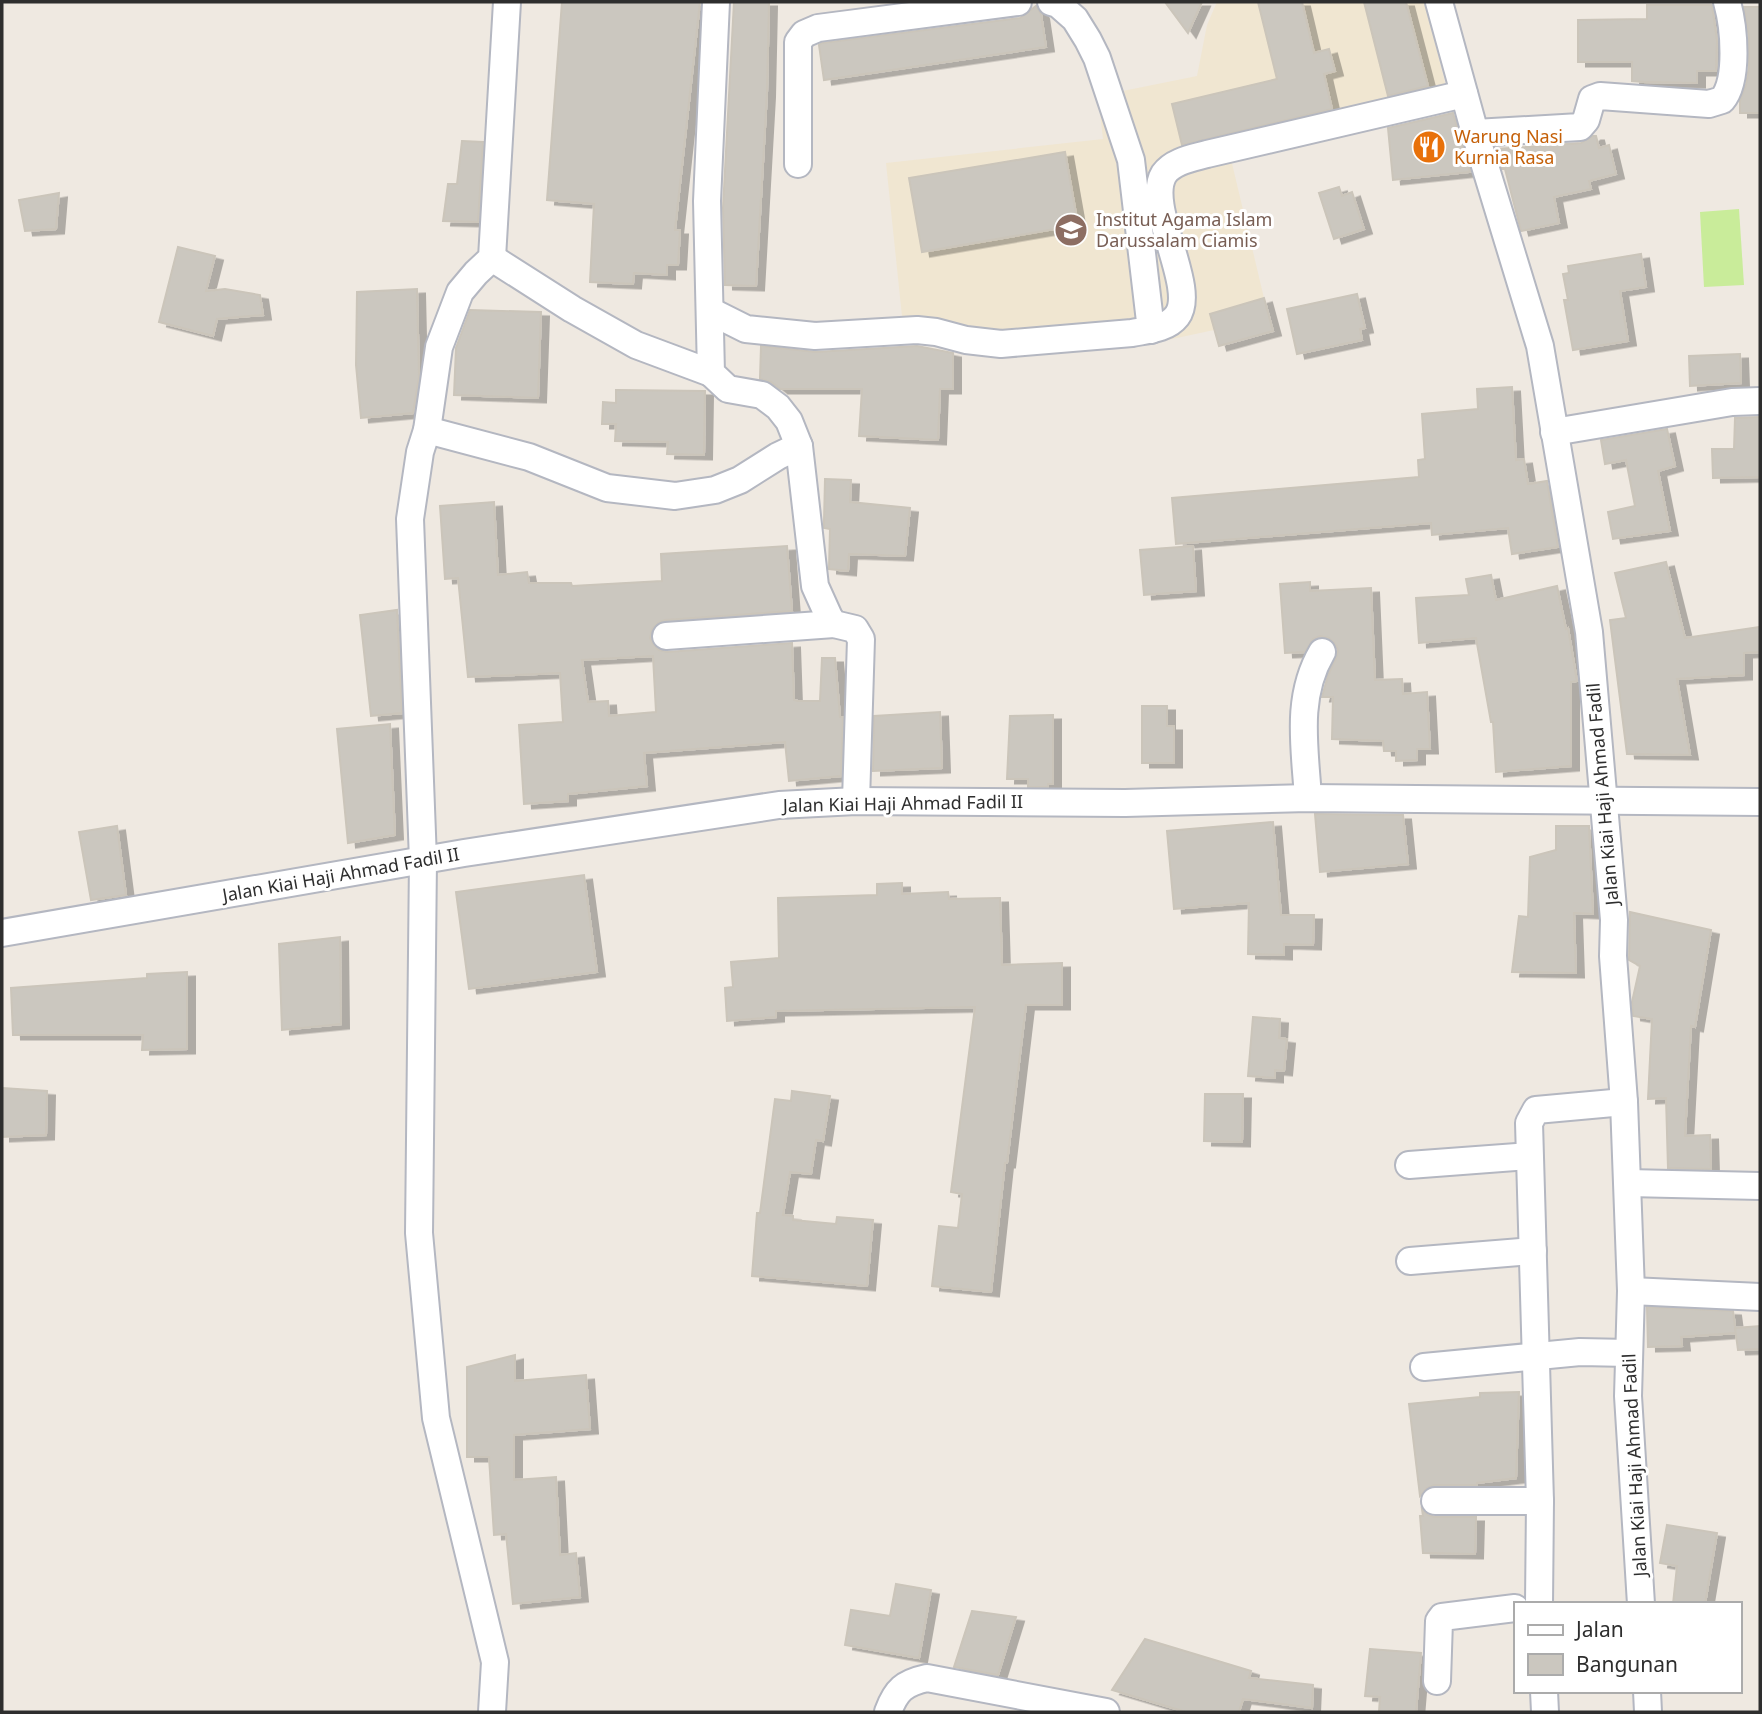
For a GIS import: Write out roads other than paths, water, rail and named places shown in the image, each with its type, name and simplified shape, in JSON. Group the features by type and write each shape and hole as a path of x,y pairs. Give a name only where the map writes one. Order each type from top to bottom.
{"street":[{"path":"492,1712 495,1662 436,1418 420,1247 423,860 410,519 439,348 460,292 492,258 506,2"},
{"path":"710,373 707,201 716,2"},
{"path":"798,164 798,42 804,34 818,28 1018,2"},
{"path":"1051,2 1058,4 1074,19 1088,40 1097,58 1131,159 1151,330"},
{"name":"Jalan Kiai Haji Ahmad Fadil","path":"1439,2 1540,346 1589,632 1614,920 1613,956 1632,1290 1628,1396 1641,1602"},
{"path":"1475,132 1580,127 1587,120 1592,99 1600,96 1709,104 1722,100 1732,83 1732,21 1727,2"},
{"path":"710,311 746,329 815,335 917,330 1001,344 1151,330 1165,325 1176,316 1181,306 1180,288 1158,194 1163,175 1172,166 1207,154 1464,94"},
{"path":"492,258 572,309 636,345 710,373 728,389 762,395 778,407 789,421 815,586 834,624"},
{"path":"1554,432 1732,402 1760,401"},
{"path":"427,430 529,457 607,488 675,496 715,491 740,480 792,449"},
{"path":"666,636 834,624 855,629 861,639 856,801"},
{"path":"1308,798 1303,718 1311,671 1322,652"},
{"name":"Jalan Kiai Haji Ahmad Fadil II","path":"2,933 423,860 779,805 856,801 1125,803 1308,798 1760,802"},
{"path":"1539,1602 1537,1355 1529,1123 1536,1110 1623,1102"},
{"path":"1409,1165 1529,1156"},
{"path":"1628,1183 1760,1186"},
{"path":"1410,1261 1533,1251"},
{"path":"1632,1290 1760,1297"},
{"path":"1424,1367 1580,1352 1629,1353"},
{"path":"1435,1502 1540,1501"},
{"path":"1437,1681 1439,1621 1442,1617 1514,1608"},
{"path":"888,1712 901,1687 911,1681 927,1678 1106,1712"},
{"path":"1544,1693 1545,1712"},
{"path":"1647,1693 1648,1712"}],"place":[{"name":"Warung Nasi Kurnia Rasa","path":"1429,147"},
{"name":"Institut Agama Islam Darussalam Ciamis","path":"1071,230"}]}
